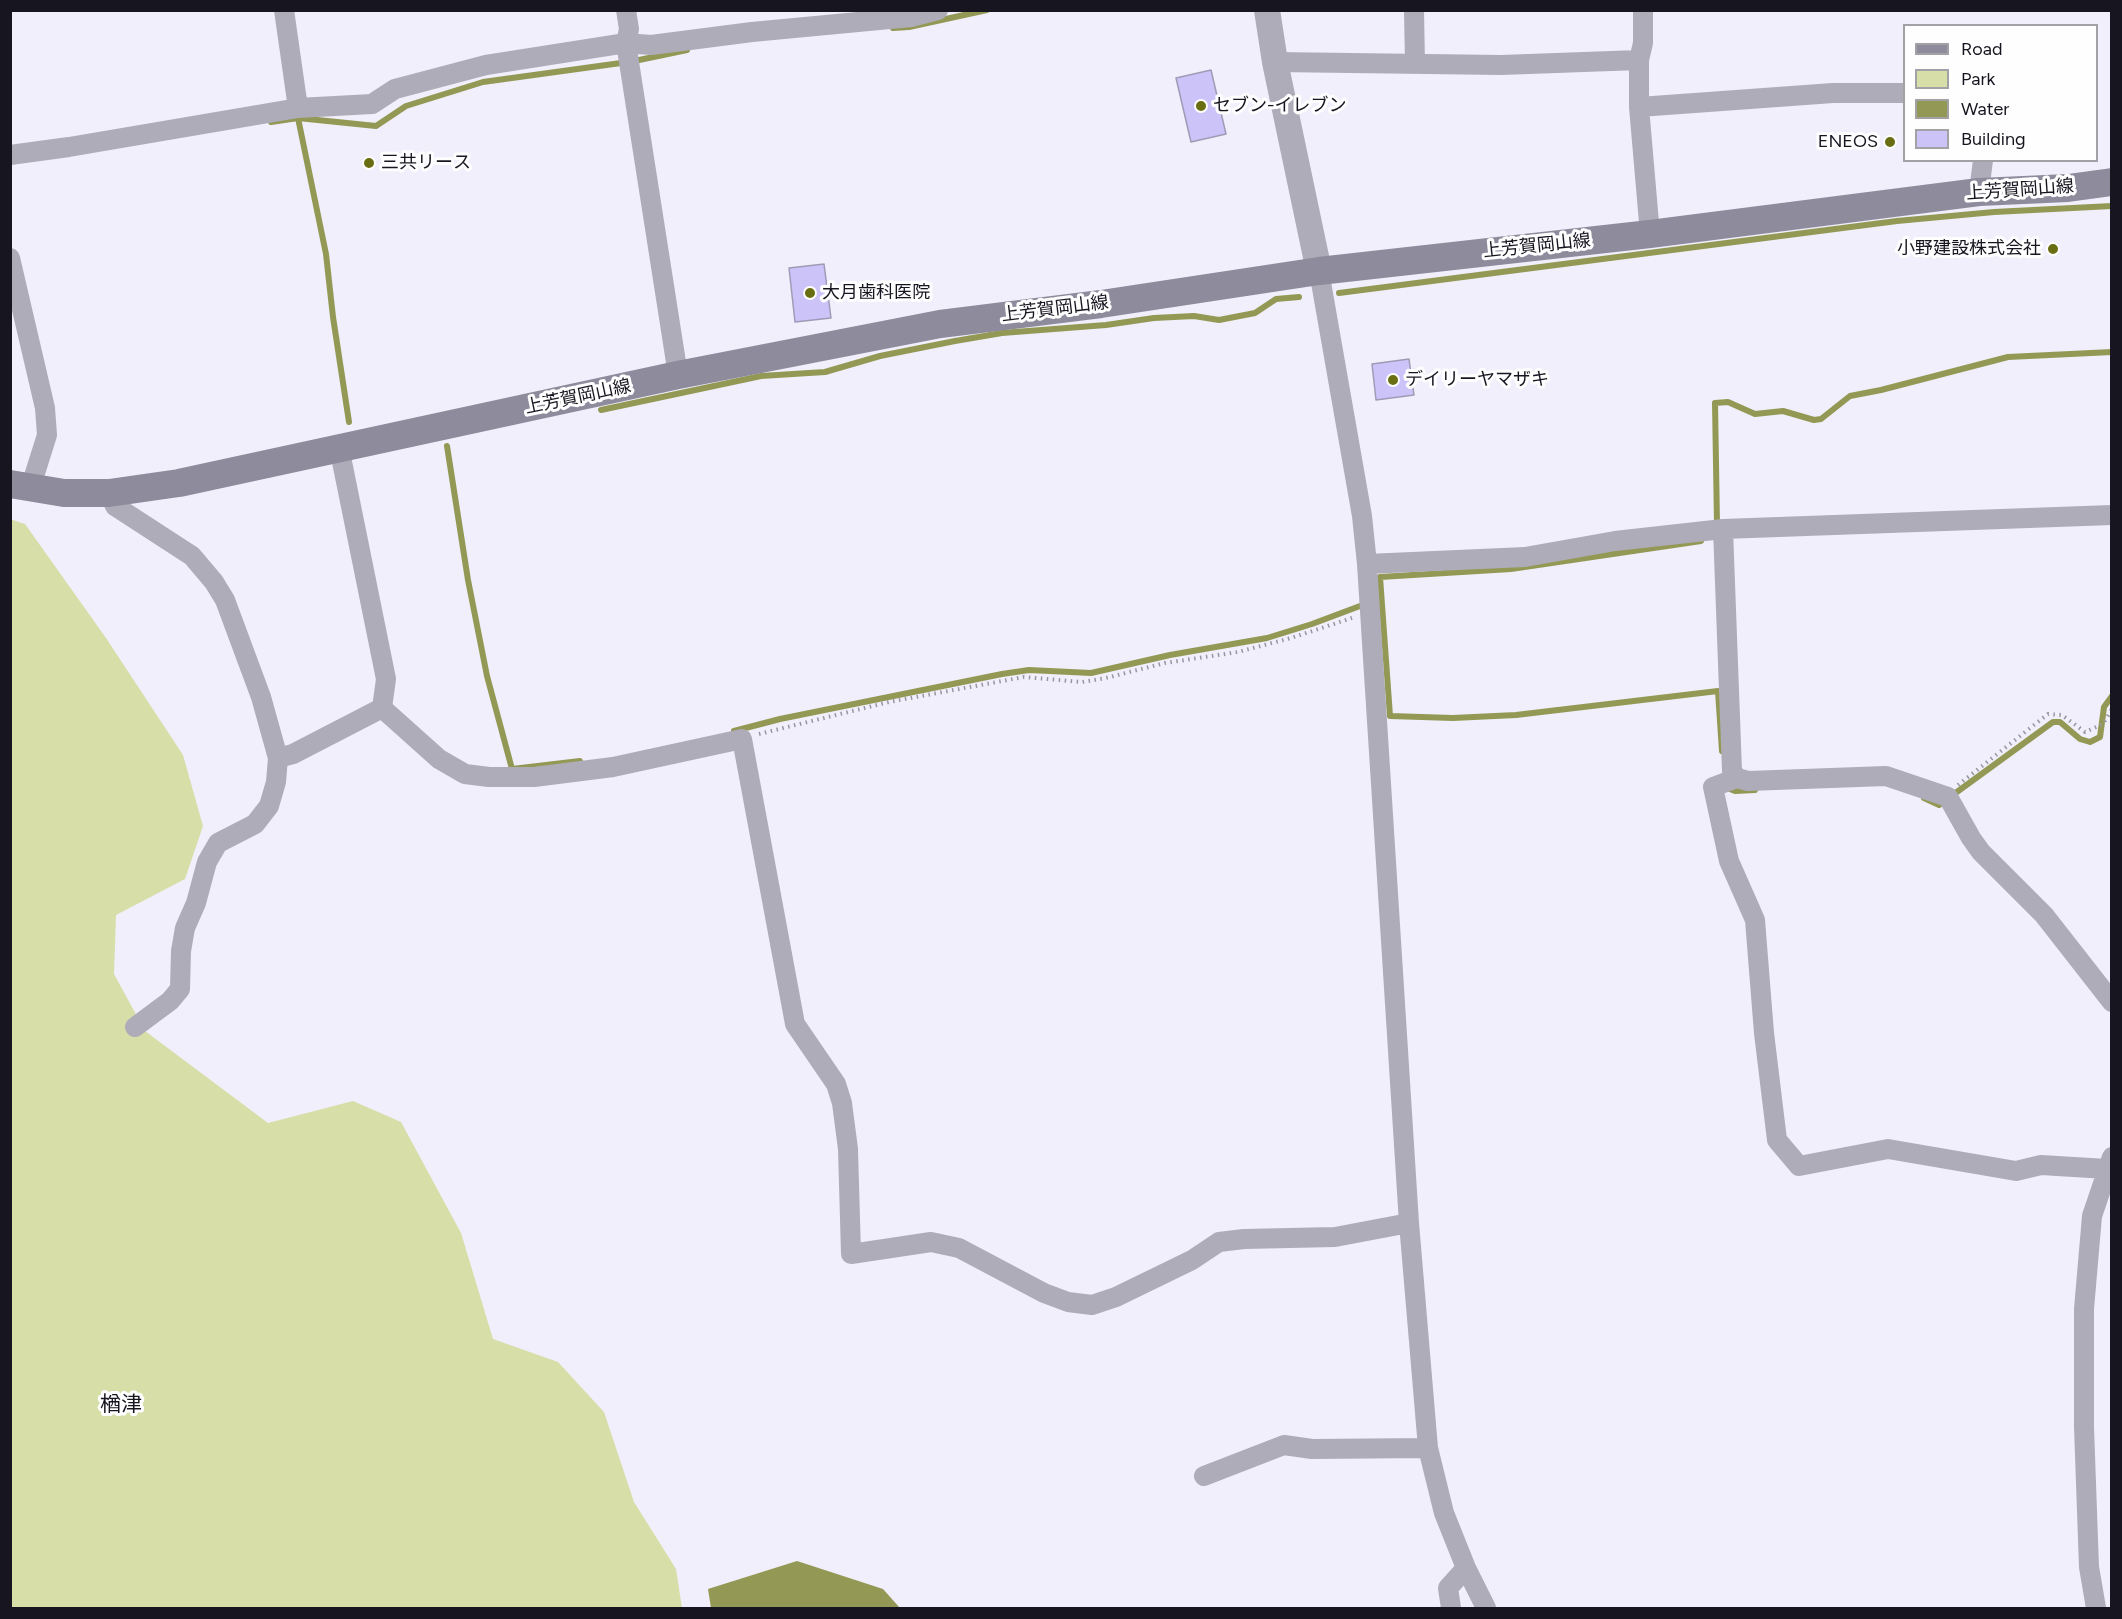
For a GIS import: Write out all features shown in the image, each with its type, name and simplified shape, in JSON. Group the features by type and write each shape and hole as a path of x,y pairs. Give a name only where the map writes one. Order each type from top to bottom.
{"main road":[{"name":"上芳賀岡山線","path":"20,486 64,494 109,493 178,483 678,375 940,324 1319,271 1650,234 1979,192 2068,188 2112,182"}],"street":[{"path":"284,10 298,108"},
{"path":"626,10 629,29 626,43 678,375"},
{"path":"10,155 298,108 372,104 395,89 486,65 626,43 651,45 752,32 911,17 938,10"},
{"path":"1267,10 1275,63 1319,271 1362,516 1367,564 1409,1223 1428,1448 1444,1513 1466,1568 1486,1608"},
{"path":"1414,10 1415,64"},
{"path":"1643,10 1643,43 1639,60 1639,107 1650,234"},
{"path":"1275,63 1501,65 1639,60"},
{"path":"1639,107 1833,93 1903,93"},
{"path":"1979,192 1983,162"},
{"path":"10,258 45,408 47,435 20,486"},
{"path":"339,447 386,679 382,708"},
{"path":"109,493 115,506 192,556 214,582 225,600 261,697 278,758 276,782 269,806 255,824 218,843 207,862 196,903 185,927 181,951 180,988 170,1001 135,1027"},
{"path":"1367,564 1525,557 1616,541 1723,529 2112,515"},
{"path":"1723,529 1732,771 1729,781"},
{"path":"382,708 439,759 465,774 489,777 534,777 613,767 742,739 795,1024 836,1084 842,1103 848,1149 851,1254 931,1242 959,1248 1044,1293 1068,1302 1092,1305 1116,1298 1192,1260 1219,1242 1244,1239 1335,1237 1409,1223"},
{"path":"278,758 293,754 382,708"},
{"path":"2096,1608 2089,1567 2084,1427 2084,1309 2092,1216 2109,1163 2041,1165 2016,1171 1888,1149 1799,1166 1777,1140 1764,1033 1755,920 1729,861 1713,787 1729,781 1886,776 1948,798 1971,838 1982,852 2044,915 2112,1002"},
{"path":"1204,1476 1284,1445 1312,1449 1428,1448"},
{"path":"1451,1608 1448,1588 1466,1568"}],"path":[{"path":"742,739 889,702 1024,677 1082,682 1165,663 1238,652 1291,638 1370,612"},
{"path":"1948,798 2048,714 2062,715 2085,732 2103,724 2112,709"}],"green space":[{"path":"10,519 25,524 106,638 183,755 203,826 185,879 116,915 114,974 145,1031 268,1123 353,1101 401,1122 461,1233 493,1339 558,1362 604,1412 634,1502 676,1569 682,1608 11,1608"}],"water":[{"path":"797,1561 883,1589 900,1608 711,1608 708,1589"}],"building":[{"name":"セブン-イレブン","path":"1211,70 1226,134 1191,142 1176,78"},
{"name":"大月歯科医院","path":"824,264 831,318 795,322 789,268"},
{"name":"デイリーヤマザキ","path":"1409,359 1414,395 1376,400 1372,364"}],"waterway":[{"path":"893,28 909,27 987,10"},
{"path":"639,60 687,50"},
{"path":"271,122 298,118 376,126 406,106 483,82 621,63"},
{"path":"298,118 326,254 349,422"},
{"path":"1339,293 1897,221 1994,212 2112,206"},
{"path":"601,410 761,376 825,372 880,356 1002,333 1106,325 1154,318 1194,316 1219,320 1255,313 1276,299 1299,297"},
{"path":"1717,524 1715,403 1728,402 1755,414 1783,411 1814,420 1821,419 1850,396 2008,357 2112,352"},
{"path":"447,446 468,580 487,676 512,769 580,761"},
{"path":"1382,605 1380,577 1511,569 1701,541"},
{"path":"1380,606 1382,605 1390,716 1453,718 1516,715 1718,691 1722,751"},
{"path":"734,731 780,719 1002,674 1029,670 1091,673 1170,655 1267,638 1360,606"},
{"path":"1924,798 1939,805 2053,722 2060,722 2080,739 2090,742 2100,737 2104,707 2112,696"},
{"path":"1727,788 1735,791 1755,790"}],"place":[{"name":"セブン-イレブン","path":"1201,106"},
{"name":"ENEOS","path":"1890,142"},
{"name":"三共リース","path":"369,163"},
{"name":"小野建設株式会社","path":"2053,249"},
{"name":"大月歯科医院","path":"810,293"},
{"name":"デイリーヤマザキ","path":"1393,380"}],"district":[{"name":"楢津","path":"121,1405"}]}
